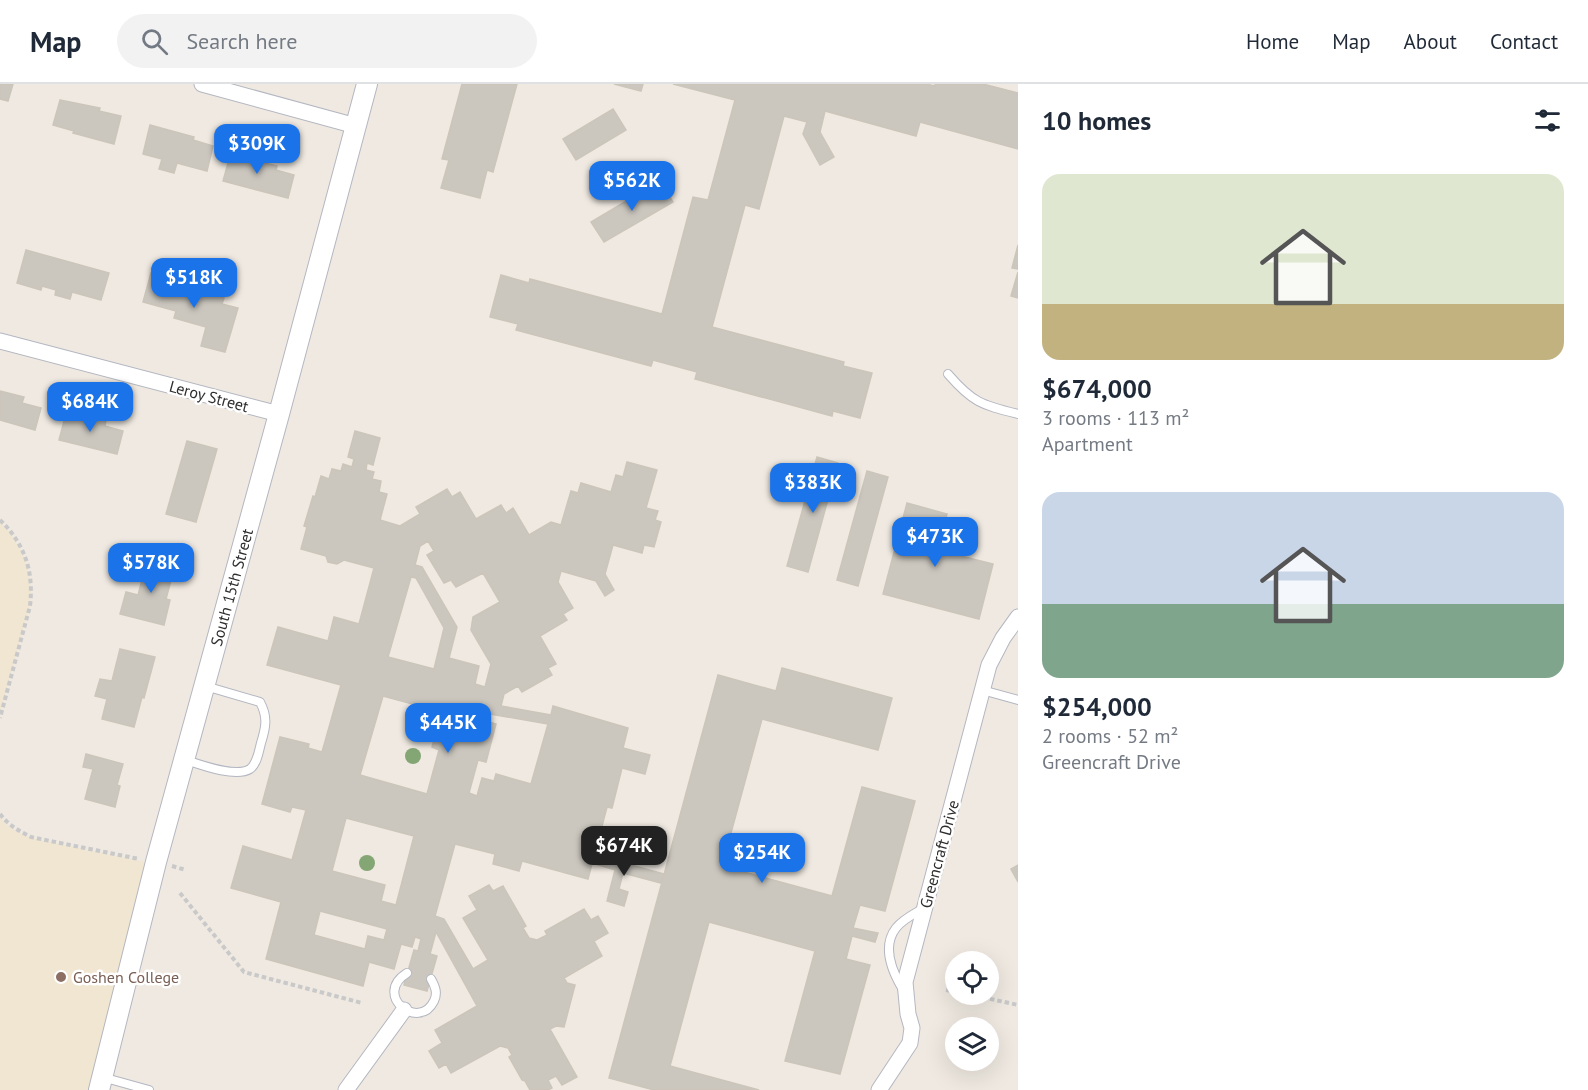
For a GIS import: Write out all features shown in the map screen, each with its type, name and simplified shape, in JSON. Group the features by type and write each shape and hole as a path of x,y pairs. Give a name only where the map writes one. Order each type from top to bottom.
{"street":[{"path":"202,84 356,126"},
{"name":"South 15th Street","path":"101,1084 156,862 367,84"},
{"name":"Leroy Street","path":"0,341 279,414"},
{"name":"Greencraft Drive","path":"879,1090 910,1043 912,1028 905,982 989,665 1003,638 1018,617"},
{"path":"346,1090 404,1010"}],"lane":[{"path":"948,374 965,393 978,403 1018,414"},
{"path":"184,760 226,771 242,772 251,768 256,760 266,725 266,712 260,702 204,686"},
{"path":"982,690 1018,700"},
{"path":"906,995 890,961 890,941 895,930 903,921 925,907"},
{"path":"407,973 398,981 395,993 399,1005 404,1010 417,1013 429,1008 436,991 431,979"},
{"path":"101,1084 149,1090"}],"path":[{"path":"0,520 10,530 27,559 32,592 0,718"},
{"path":"0,814 6,822 31,837 186,870"},
{"path":"180,893 244,972 362,1003"},
{"path":"999,1001 1018,1005"}],"shaded area":[{"path":"0,522 9,531 26,560 31,591 29,608 0,713"},
{"name":"Goshen College","path":"0,817 5,824 31,838 154,864 90,1090 0,1090"}],"building":[{"path":"0,84 13,84 8,101 0,99"},
{"path":"462,84 517,84 493,172 487,170 480,198 441,188 449,160 442,159"},
{"path":"614,84 643,84 641,91"},
{"path":"673,84 926,84 935,86 935,84 983,84 1018,93 1018,149 920,122 916,136 825,111 820,132 834,157 820,165 803,134 807,122 784,116 759,209 745,205 712,327 844,362 843,366 872,373 860,418 833,411 832,416 695,379 697,372 653,360 651,366 516,330 518,324 490,317 501,275 529,283 530,279 662,314 693,197 708,200 735,100"},
{"path":"60,100 100,108 99,111 121,116 114,144 53,125"},
{"path":"613,109 626,130 576,160 563,139"},
{"path":"150,125 194,137 193,140 213,146 207,171 177,163 174,173 159,169 162,159 143,154"},
{"path":"232,149 262,158 261,162 277,166 276,170 294,175 288,198 223,181"},
{"path":"660,181 673,202 604,242 591,222"},
{"path":"1018,245 1018,269 1012,268"},
{"path":"26,250 109,273 101,300 72,292 70,299 55,295 56,290 42,286 41,290 17,283"},
{"path":"1018,272 1018,298 1011,296"},
{"path":"151,273 185,282 183,287 224,298 222,304 238,308 225,352 201,346 206,327 174,318 176,311 143,302"},
{"path":"0,391 24,397 22,403 41,408 35,430 0,420"},
{"path":"67,410 106,420 105,426 123,431 117,454 59,440"},
{"path":"355,431 380,438 373,465 367,463 366,470 374,472 372,479 381,481 379,492 387,494 380,520 400,526 420,514 416,507 447,489 452,497 460,492 476,519 501,505 506,513 513,508 529,535 551,522 561,525 571,491 578,493 581,483 611,492 616,475 623,477 627,462 657,470 646,508 658,511 655,520 661,522 654,547 644,545 642,553 613,545 605,574 614,590 605,596 596,581 561,571 558,582 573,608 563,614 567,620 540,636 556,664 548,668 552,675 522,692 518,686 504,694 501,706 551,715 553,706 628,728 623,748 650,755 645,774 622,768 612,808 607,807 588,879 522,861 519,871 493,864 495,854 455,844 435,916 444,919 473,969 488,960 463,918 477,910 469,896 489,885 493,891 503,886 526,926 523,928 529,938 537,940 547,935 545,931 584,909 591,920 598,916 608,933 594,941 602,956 564,978 567,983 575,985 564,1027 556,1026 550,1029 577,1077 562,1085 556,1076 548,1080 552,1088 548,1090 530,1090 509,1057 512,1055 508,1048 500,1046 451,1073 446,1064 439,1068 429,1051 442,1043 435,1030 477,1006 436,932 430,954 437,956 427,991 404,985 414,950 418,951 421,939 415,937 412,947 401,944 394,969 369,962 363,986 266,959 281,902 231,888 243,846 292,860 306,810 292,807 290,812 262,804 280,737 309,744 308,748 322,752 341,685 267,665 278,627 328,641 334,617 359,624 374,568 344,560 337,564 328,562 326,556 301,549 307,527 304,526 321,476 329,479 332,469 341,471 343,464 352,467 354,459 348,457","holes":["428,541 434,551 427,555 444,583 451,580 456,587 483,573 500,602 473,617 471,630 491,664 485,687 475,684 479,666 449,658 457,627 422,567 415,565 420,546","411,577 416,578 444,628 434,669 388,657","383,696 442,712 432,747 439,750 427,794 360,775","490,714 548,724 531,784 496,774 494,781 482,778 477,796 469,793 478,760 486,762 496,724 489,722","346,818 414,836 396,905 381,901 385,885 332,871","320,911 387,929 384,940 368,936 365,949 314,935"]},
{"path":"187,441 217,449 196,522 166,514"},
{"path":"817,457 838,463 808,572 787,566"},
{"path":"867,471 888,477 858,586 837,580"},
{"path":"907,503 947,514 937,550 993,564 979,619 883,594"},
{"path":"148,558 175,565 166,599 170,600 164,625 120,614 126,592 138,595"},
{"path":"120,649 155,657 134,727 102,719 107,699 95,696 100,679 112,681"},
{"path":"782,668 892,698 878,750 762,719 722,866 832,896 862,787 915,801 885,911 860,905 853,928 878,933 875,942 852,936 846,959 870,965 840,1074 785,1061 815,951 709,922 670,1066 759,1090 654,1090 609,1078 718,675 776,691"},
{"path":"86,754 123,764 117,785 120,786 115,807 85,799 93,769 83,767"},
{"path":"595,855 664,874 661,883 623,873 619,889 628,892 624,906 607,901 615,870 592,863"},
{"path":"1018,865 1018,882 1011,869"}],"place":[{"name":"Goshen College","path":"61,977"}]}
